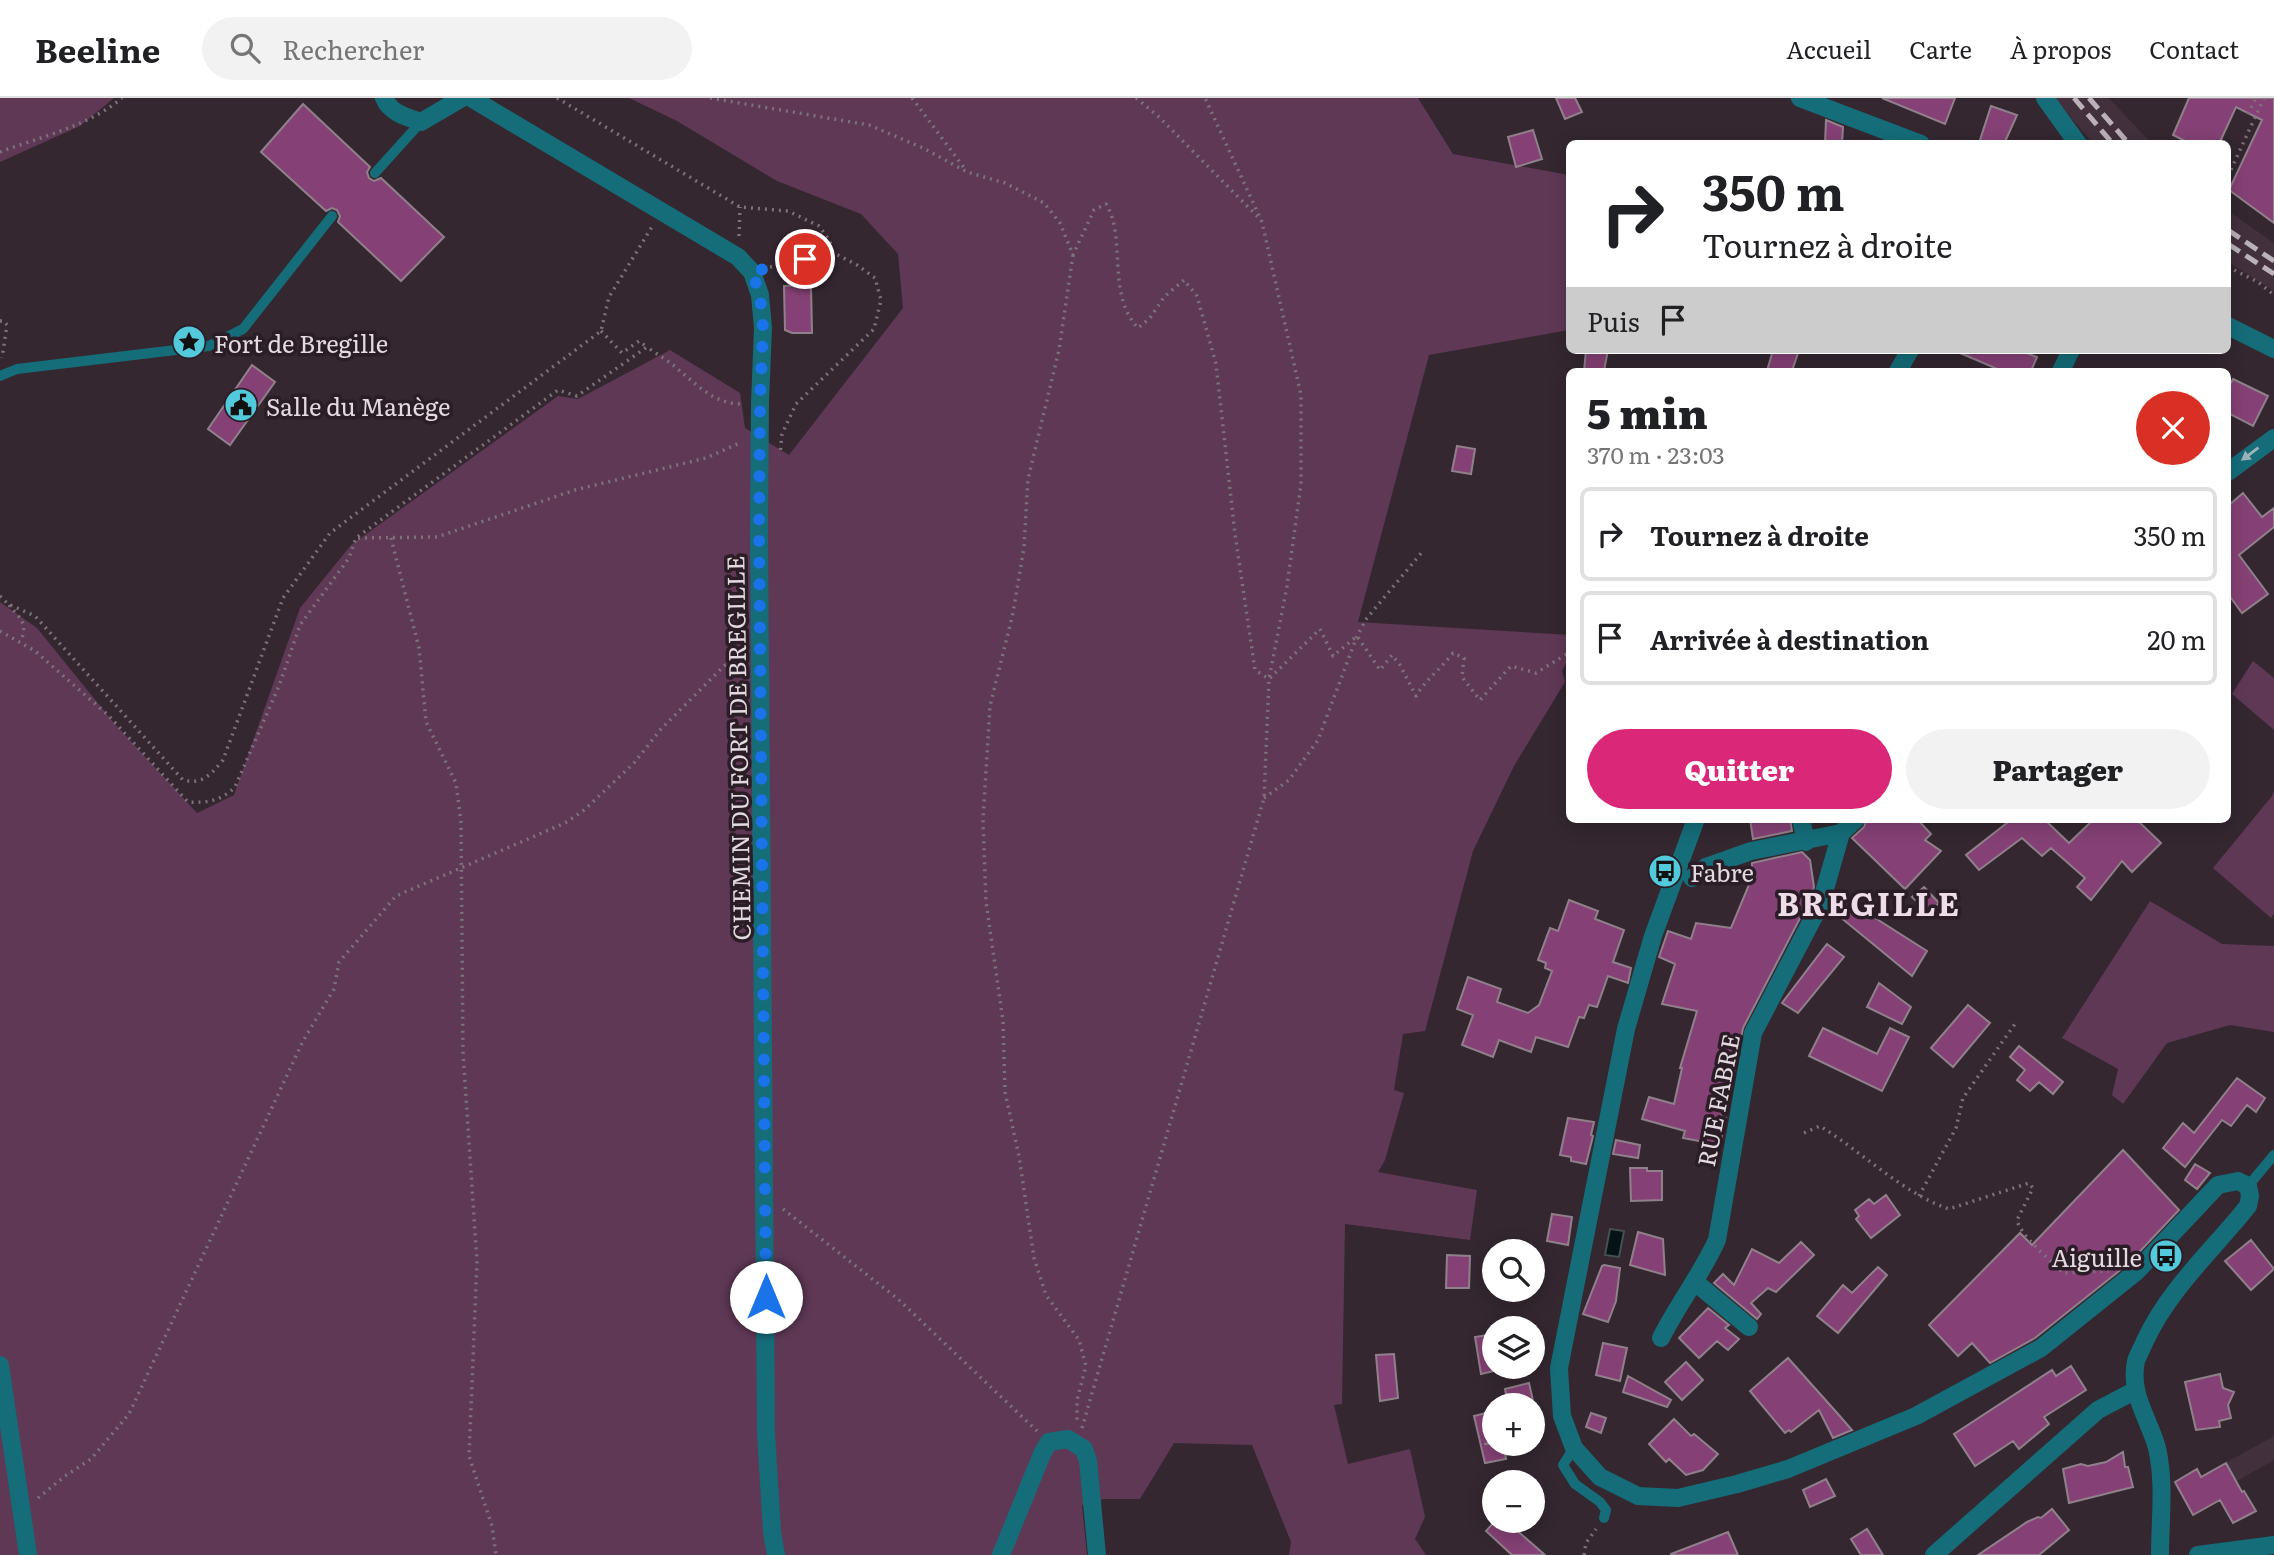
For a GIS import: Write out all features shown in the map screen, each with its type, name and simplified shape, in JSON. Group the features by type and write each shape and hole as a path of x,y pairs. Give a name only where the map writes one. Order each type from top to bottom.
{"street":[{"path":"384,98 387,105 402,116 421,122 462,98"},
{"name":"CHEMIN DU FORT DE BREGILLE","path":"471,98 738,257 752,272 760,295 763,328 760,434 766,1433 772,1532 776,1555"},
{"path":"1800,98 1910,140"},
{"path":"2045,98 2075,140"},
{"path":"2231,328 2274,349"},
{"path":"2231,470 2274,438"},
{"path":"1695,823 1641,970 1626,1029 1559,1368 1563,1416 1574,1447 1600,1477 1638,1496 1678,1498 1737,1485 1788,1469 1916,1416 2041,1348 2136,1272 2218,1185 2238,1181 2248,1186 2248,1206 2195,1266 2153,1324 2136,1361 2136,1390 2143,1416 2156,1446 2160,1468 2160,1555"},
{"path":"1802,823 1806,842"},
{"path":"1692,878 1706,867 1751,852 1841,833 1852,823"},
{"name":"RUE FABRE","path":"1661,1338 1717,1240 1753,1032 1821,903 1841,833"},
{"path":"1695,1282 1749,1327"},
{"path":"0,1365 28,1555"},
{"path":"1934,1555 2098,1410 2136,1390"},
{"path":"1001,1555 1042,1454 1049,1442 1068,1439 1084,1449 1088,1461 1097,1555"},
{"path":"2198,1555 2274,1545"}],"lane":[{"path":"375,173 421,122"},
{"path":"2,375 28,368 209,346 227,338 243,329 332,216"},
{"path":"2248,1186 2274,1155"},
{"path":"1574,1447 1563,1465 1575,1484 1606,1510 1604,1518"}],"path":[{"path":"0,152 70,127 112,106 122,98"},
{"path":"557,98 740,207 788,211 819,226 830,241 832,253"},
{"path":"710,98 869,125 925,149 967,172 1005,183 1044,203 1060,223 1073,256"},
{"path":"912,98 967,172"},
{"path":"1136,98 1158,116 1262,222"},
{"path":"1077,1443 1264,798 1269,679 1287,586 1301,484 1301,395 1262,222 1205,98"},
{"path":"2248,114 2256,98"},
{"path":"2231,170 2264,98"},
{"path":"1077,1443 1077,1400 1086,1366 1079,1340 1046,1295 1034,1258 1019,1156 1005,1092 1003,1021 986,902 983,820 990,706 1015,600 1024,547 1028,480 1059,350 1073,256 1094,210 1106,204 1114,216 1118,273 1128,317 1138,328 1150,318 1164,297 1184,280 1197,296 1216,364 1255,670 1269,679"},
{"path":"738,257 740,207"},
{"path":"8,604 35,616 183,780 193,783 205,780 223,760 284,598 330,533 601,331 608,297 661,211"},
{"path":"752,272 832,253 857,265 875,278 881,300 874,329 796,404 782,433 780,459"},
{"path":"2231,268 2258,282 2274,295"},
{"path":"0,321 7,325 1,363 2,375"},
{"path":"601,331 622,352 639,341 678,368 700,389 728,404 760,402"},
{"path":"0,631 36,651 109,716 188,802 206,803 226,795 234,787 279,686 300,625 349,558 356,538 558,390 576,396 647,347"},
{"path":"356,538 438,537 575,490 706,458 760,434"},
{"path":"391,538 419,648 426,722 456,783 461,822 463,1052 477,1262 469,1456 492,1526 496,1555"},
{"path":"1264,798 1289,780 1318,740 1357,636 1367,618 1423,551"},
{"path":"22,1512 65,1476 91,1459 129,1415 303,1041 334,989 339,962 396,896 565,823 583,811 634,763 661,730 727,662 738,590 743,579"},
{"path":"0,596 24,623 25,630 21,641"},
{"path":"1269,679 1320,629 1333,656 1357,636"},
{"path":"1357,636 1380,670 1392,655 1416,696 1424,682 1439,671 1453,653 1464,658 1462,677 1480,700 1511,666 1536,673 1566,654"},
{"path":"1919,1196 1956,1128 1963,1098 2017,1021"},
{"path":"1804,1133 1820,1126 1919,1196 1949,1209 2029,1183 2033,1188 2017,1224 2063,1273 2112,1270"},
{"path":"766,1189 788,1215 898,1299 1049,1442"},
{"path":"1584,1555 1587,1543 1604,1518"}],"shaded area":[{"path":"0,98 114,98 80,126 0,162"},
{"path":"629,98 1418,98 1453,154 1566,174 1566,331 1429,355 1358,622 1566,635 1566,664 1562,671 1565,682 1514,766 1473,851 1425,1031 1403,1034 1394,1090 1404,1093 1385,1160 1378,1172 1477,1190 1470,1240 1345,1224 1342,1404 1334,1405 1348,1464 1410,1449 1425,1517 1415,1539 1426,1555 1289,1555 1291,1542 1252,1445 1174,1443 1140,1499 1104,1499 1082,1505 1087,1555 0,1555 0,602 37,628 114,723 197,813 234,795 300,608 351,545 558,396 578,399 670,350 740,393 745,428 789,455 903,308 898,254 861,214 777,181 677,121"},
{"path":"2054,98 2109,98 2148,140 2090,140"},
{"path":"2231,213 2274,243 2274,291 2231,264"},
{"path":"2253,661 2274,678 2274,730 2232,694"},
{"path":"2274,790 2274,914 2271,918 2213,868 2272,796"},
{"path":"2150,901 2222,944 2274,946 2274,1032 2230,1025 2167,1043 2123,1104 2112,1095 2118,1069 2062,1038"},
{"path":"1610,1229 1624,1231 1619,1257 1605,1255"},
{"path":"2274,1436 2274,1460 2235,1482 2225,1463"}],"building":[{"path":"1556,98 1575,98 1582,112 1565,119"},
{"path":"1882,98 1955,98 1945,124"},
{"path":"2189,98 2274,98 2274,223 2231,191 2231,186 2262,120 2236,107 2221,140 2183,140 2173,135"},
{"path":"303,104 370,167 367,172 369,178 374,181 381,178 444,237 401,281 338,222 340,216 337,210 332,208 326,211 261,152"},
{"path":"1991,106 2017,115 2006,140 1980,140"},
{"path":"1826,120 1843,127 1842,140 1825,140"},
{"path":"1533,130 1542,159 1516,167 1508,137"},
{"path":"811,285 812,333 792,333 785,330 784,286"},
{"path":"1586,354 1607,354 1605,368 1584,368"},
{"path":"1772,354 1798,354 1793,368 1768,368"},
{"path":"1962,354 2029,354 2037,357 2032,368 1995,368"},
{"name":"Salle du Manège","path":"252,365 275,382 230,445 208,429"},
{"path":"2233,379 2268,396 2253,426 2231,415"},
{"path":"1457,446 1475,449 1471,474 1452,471"},
{"path":"2243,493 2262,517 2274,508 2274,527 2239,555 2268,594 2242,613 2231,598 2231,503"},
{"path":"1751,823 1791,823 1792,831 1753,839"},
{"path":"1866,823 1921,823 1931,834 1925,840 1941,851 1905,889 1852,838"},
{"path":"2007,823 2048,823 2069,843 2090,823 2140,823 2161,843 2132,872 2122,861 2091,900 2077,887 2085,878 2051,848 2042,856 2022,838 1979,870 1966,855"},
{"path":"1802,852 1810,860 1814,887 1743,1028 1733,1079 1730,1079 1721,1117 1726,1118 1720,1145 1683,1138 1685,1131 1642,1119 1649,1097 1674,1104 1680,1068 1697,1011 1662,1004 1675,964 1659,957 1668,931 1691,939 1696,923 1731,928 1751,880 1752,863"},
{"path":"1924,887 1939,903 1929,913 1912,897"},
{"path":"1569,900 1598,911 1595,919 1624,930 1613,962 1631,968 1628,983 1608,976 1597,1007 1589,1005 1584,1018 1579,1017 1568,1047 1536,1037 1531,1052 1499,1040 1493,1057 1462,1045 1473,1015 1457,1009 1468,977 1501,989 1497,1002 1528,1013 1539,1005 1552,971 1545,968 1546,963 1538,960 1550,928 1558,931"},
{"path":"1851,905 1869,919 1872,916 1927,951 1912,976 1840,917"},
{"path":"1827,944 1844,957 1798,1013 1782,1003"},
{"path":"1879,983 1911,1007 1902,1024 1867,1007"},
{"path":"1968,1005 1990,1023 1953,1067 1931,1048"},
{"path":"1823,1028 1877,1054 1890,1028 1909,1037 1882,1091 1809,1056"},
{"path":"2019,1046 2063,1082 2053,1094 2039,1082 2030,1091 2017,1080 2025,1070 2010,1057"},
{"path":"2237,1078 2265,1098 2256,1112 2247,1105 2231,1126 2222,1120 2185,1167 2163,1148 2183,1123 2194,1133"},
{"path":"1568,1118 1594,1122 1586,1164 1560,1155"},
{"path":"1616,1140 1640,1145 1638,1158 1613,1154"},
{"path":"2123,1150 2179,1210 2128,1264 2035,1338 1990,1363 1972,1343 1958,1356 1929,1325 2020,1233 2032,1245"},
{"path":"2195,1164 2210,1173 2197,1189 2185,1180"},
{"path":"1630,1168 1662,1171 1662,1200 1631,1201"},
{"path":"1886,1195 1900,1215 1871,1238 1856,1219 1859,1216 1855,1210 1869,1199 1874,1204"},
{"path":"1552,1214 1572,1217 1568,1245 1547,1241"},
{"path":"1638,1232 1663,1239 1665,1275 1630,1265"},
{"path":"2251,1240 2274,1269 2251,1290 2225,1261"},
{"path":"1801,1242 1814,1255 1776,1292 1768,1288 1751,1303 1761,1314 1757,1319 1714,1283 1723,1274 1734,1285 1752,1249 1779,1263"},
{"path":"1447,1255 1470,1256 1469,1288 1446,1288"},
{"path":"1604,1265 1620,1268 1616,1301 1608,1322 1583,1314"},
{"path":"1878,1267 1887,1275 1838,1333 1817,1316 1843,1285 1852,1293"},
{"path":"1708,1308 1729,1325 1725,1328 1739,1339 1728,1350 1717,1341 1699,1358 1679,1338"},
{"path":"1482,1336 1481,1374 1475,1337"},
{"path":"1603,1343 1627,1348 1620,1381 1596,1375"},
{"path":"1394,1354 1398,1398 1380,1401 1376,1355"},
{"path":"1788,1358 1852,1430 1833,1438 1819,1410 1791,1432 1789,1430 1785,1433 1750,1391"},
{"path":"1686,1362 1703,1380 1682,1400 1665,1382"},
{"path":"2071,1366 2086,1390 2044,1417 2049,1424 2019,1449 2013,1441 1975,1466 1954,1434 2052,1370 2056,1376"},
{"path":"2220,1374 2223,1388 2234,1392 2228,1405 2231,1418 2219,1421 2220,1427 2196,1430 2185,1382"},
{"path":"1628,1376 1671,1400 1667,1407 1623,1392"},
{"path":"1529,1383 1531,1393 1506,1393 1505,1389"},
{"path":"1591,1413 1606,1418 1601,1433 1586,1427"},
{"path":"1482,1414 1482,1450 1474,1416"},
{"path":"1674,1419 1691,1436 1694,1434 1718,1454 1703,1470 1686,1475 1669,1459 1666,1462 1649,1444"},
{"path":"2123,1452 2125,1467 2128,1467 2133,1487 2069,1503 2063,1469 2106,1462"},
{"path":"1483,1456 1506,1456 1506,1459 1485,1463"},
{"path":"2226,1463 2256,1511 2233,1523 2220,1500 2193,1515 2175,1482 2197,1469 2201,1477"},
{"path":"1826,1479 1835,1496 1810,1507 1803,1490"},
{"path":"2052,1509 2069,1530 2039,1555 1978,1555 2027,1522 2041,1518"},
{"path":"1867,1529 1883,1555 1861,1555 1851,1539"},
{"path":"1728,1532 1738,1555 1671,1555 1671,1554"},
{"path":"1488,1533 1520,1533 1545,1555 1512,1555"}],"railway":[{"path":"2074,98 2110,140"},
{"path":"2089,98 2126,140"},
{"path":"2231,232 2274,261"},
{"path":"2231,246 2274,274"}],"place":[{"name":"Fort de Bregille","path":"189,342"},
{"name":"Salle du Manège","path":"241,405"},
{"name":"Fabre","path":"1665,871"},
{"name":"Aiguille","path":"2166,1256"}],"district":[{"name":"BREGILLE","path":"1869,902"}],"route":[{"path":"766,1297 759,534 763,328 760,295 752,272 805,259"}]}
